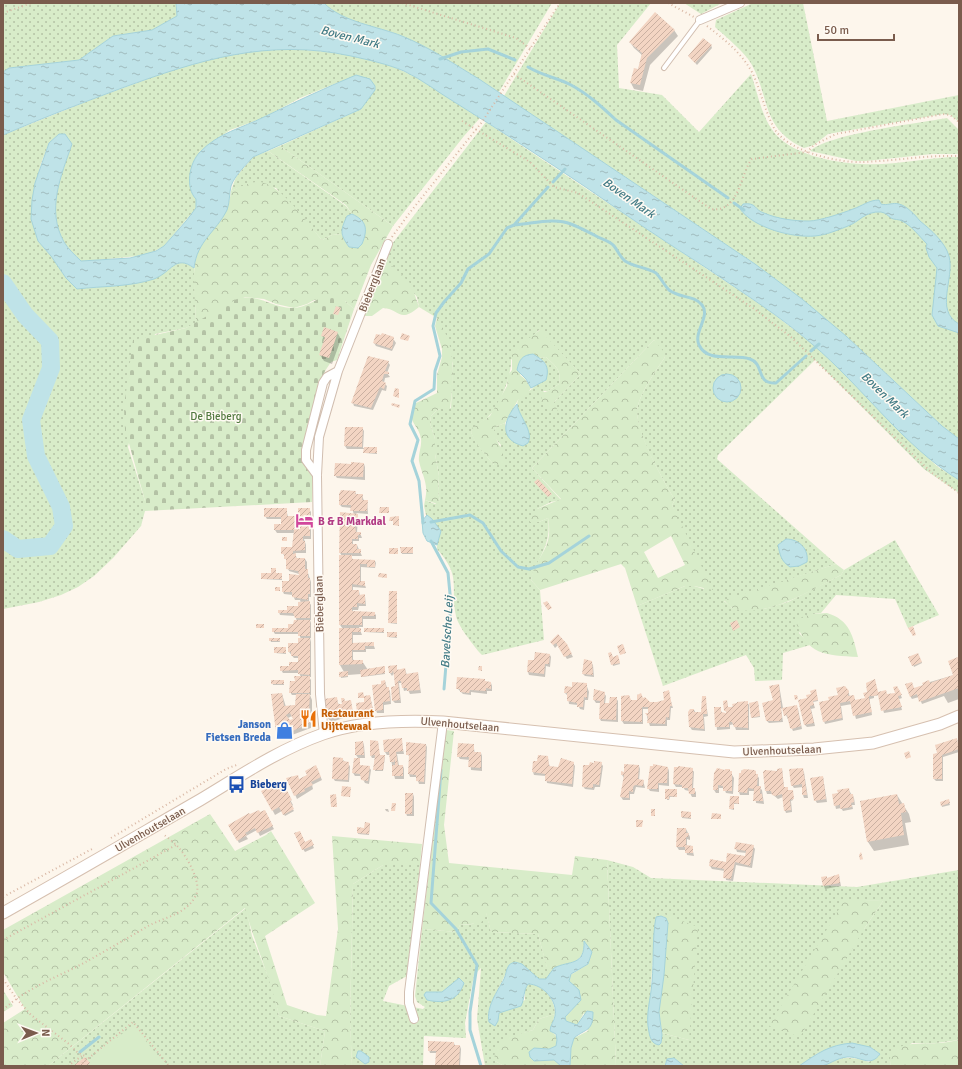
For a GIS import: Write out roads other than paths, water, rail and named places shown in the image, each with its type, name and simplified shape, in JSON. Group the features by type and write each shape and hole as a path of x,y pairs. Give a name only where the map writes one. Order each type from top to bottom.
{"main road":[{"name":"Ulvenhoutselaan","path":"3,913 202,799 264,760 324,734 379,723 407,720 443,722 734,752 814,749 873,742 940,724 959,716"}],"street":[{"path":"700,20 740,3"},
{"name":"Bieberglaan","path":"324,734 320,694 317,475 319,437 338,371 388,244"},
{"name":"Bieberglaan","path":"317,475 306,460 306,450 323,383 327,377 338,371"},
{"path":"414,1019 409,1003 409,992 443,722"}],"lane":[{"path":"664,68 700,20"}],"water":[{"name":"Boven Mark","path":"176,3 324,3 340,15 360,23 392,32 422,45 479,79 755,264 802,299 846,336 942,426 959,439 959,480 938,466 919,450 831,361 774,314 522,145 418,78 404,71 378,62 320,51 291,49 234,55 206,61 122,88 3,135 3,72 9,68 79,60 113,36 152,30 177,16"},
{"path":"356,75 370,79 375,86 375,90 361,109 253,157 241,170 231,186 227,210 223,218 199,251 194,268 188,264 178,263 160,276 145,282 77,289 66,278 51,256 38,241 31,219 35,183 49,143 59,134 65,134 72,144 60,181 56,205 56,218 64,242 81,261 130,258 156,251 164,246 196,208 196,199 190,189 191,169 196,157 207,145 222,135"},
{"path":"879,200 881,204 902,205 941,241 949,256 950,265 946,302 948,311 952,318 959,324 959,333 938,326 932,315 937,268 929,257 926,248 927,244 906,223 892,219 883,212 875,212 832,232 815,236 806,236 785,233 754,222 740,209 743,204 751,204 761,212 775,217 809,221 819,220 843,213 869,202"},
{"path":"352,214 361,220 365,226 364,239 358,248 349,247 342,232 347,216"},
{"path":"533,354 546,364 547,375 546,380 531,388 526,379 517,370 519,363 524,357"},
{"path":"727,374 737,378 741,388 737,398 727,402 717,398 713,388 717,378"},
{"path":"517,404 529,434 528,443 523,446 510,439 506,428 509,416"},
{"path":"427,515 441,531 437,545 427,541 423,533 422,521"},
{"path":"786,539 791,539 799,543 805,549 807,562 799,566 790,567 783,560 780,555 778,545"},
{"path":"661,916 666,918 668,923 664,975 659,1012 662,1035 661,1043 659,1045 653,1042 649,1034 648,1019 656,917"},
{"path":"584,941 592,952 588,964 571,974 569,981 579,990 581,1000 565,1017 566,1021 577,1025 587,1011 593,1012 592,1023 588,1029 574,1038 571,1048 570,1066 561,1066 554,1060 534,1061 530,1057 529,1052 534,1048 549,1049 556,1046 556,1034 550,1031 555,1010 552,999 544,990 528,984 525,989 521,1006 499,1013 498,1021 495,1026 489,1022 488,1016 493,1000 504,979 509,965 515,962 522,964 539,979 546,979 554,968 579,959 584,949"},
{"path":"459,978 464,983 458,994 450,1000 439,1002 427,1000 424,995 426,992 442,992"},
{"path":"852,1043 870,1047 880,1054 873,1060 869,1061 847,1057 821,1066 799,1066 824,1050"},
{"path":"358,1051 361,1051 369,1057 369,1062 365,1064 356,1057"},
{"path":"674,1058 684,1066 665,1066 667,1059"}],"waterway":[{"path":"440,59 461,52 488,49 515,60"},
{"path":"528,67 583,92 616,120 728,198"},
{"name":"Bavelsche Leij","path":"553,182 565,169"},
{"name":"Bavelsche Leij","path":"423,523 419,481 412,461 418,440 410,424 415,401 434,389 435,371 440,356 433,326 436,313 461,283 468,269 489,254 507,228 514,225 548,187"},
{"path":"734,203 744,210"},
{"path":"514,225 550,221 564,222 610,243 625,261 632,265 648,269 656,273 673,293 691,298 702,305 704,314 698,340 703,351 715,356 744,357 750,359 755,362 762,377 769,382 776,383 806,356"},
{"path":"3,283 25,315 50,341 51,368 31,420 36,456 61,507 64,526 50,546 18,549 3,539"},
{"path":"811,351 819,344"},
{"path":"431,522 470,515 483,523 501,551 518,567 529,569 549,563 589,536"},
{"name":"Bavelsche Leij","path":"431,541 448,573 451,604 444,689"},
{"name":"Bavelsche Leij","path":"441,770 431,903 456,929 477,965 470,1012 470,1030 481,1066"},
{"path":"80,1052 99,1037"}],"place":[{"name":"B & B Markdal","path":"305,521"},
{"name":"Restaurant Uijttewaal","path":"308,719"},
{"name":"Janson Fietsen Breda","path":"284,730"},
{"name":"Bieberg","path":"237,784"}],"park label":[{"name":"De Bieberg","path":"216,416"}]}
